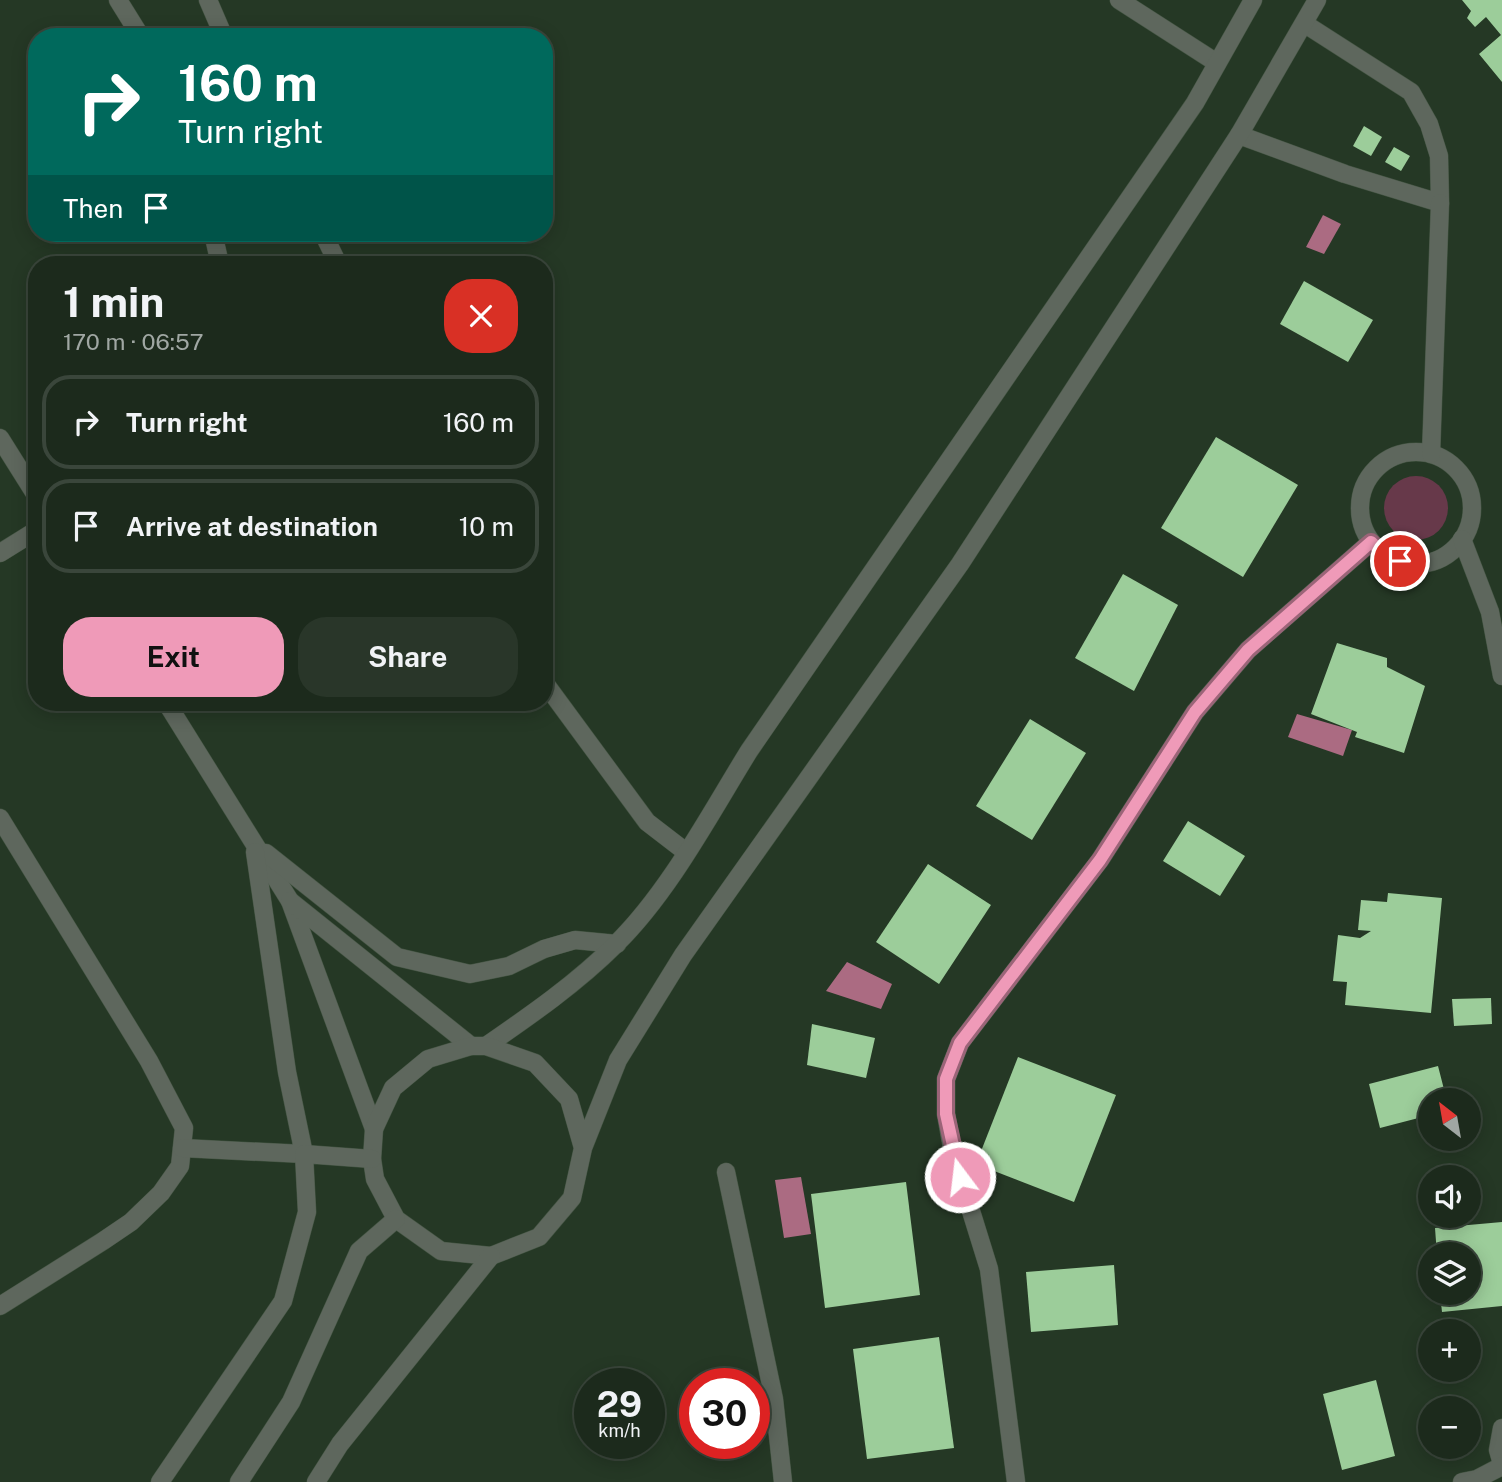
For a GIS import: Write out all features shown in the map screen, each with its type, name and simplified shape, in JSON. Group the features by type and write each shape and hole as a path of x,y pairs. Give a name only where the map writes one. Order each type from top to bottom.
{"street":[{"path":"118,0 135,28"},
{"path":"208,0 220,28"},
{"path":"1119,0 1142,6 1217,63"},
{"path":"1253,0 1195,103 749,751 686,852 617,944 543,1007 478,1046 428,1059 393,1088 374,1129 372,1159 375,1179 396,1219 441,1251 491,1256 539,1237 572,1198 583,1148 618,1060 683,955 960,564 1239,135 1317,0"},
{"path":"1305,24 1411,92 1429,124 1439,156 1440,203 1431,454"},
{"path":"1239,135 1345,174 1440,203"},
{"path":"0,438 28,483"},
{"path":"1414,452 1431,454 1454,467 1468,488 1472,505 1470,523 1462,538 1450,552 1435,560 1418,564 1400,561 1384,554 1371,542 1359,510 1362,492 1369,477 1381,464 1396,455 1414,452"},
{"path":"0,553 28,536"},
{"path":"1462,538 1490,612 1502,676"},
{"path":"1016,1482 989,1269 953,1153 946,1114 946,1079 955,1055 960,1043 1100,860 1195,712 1248,650 1371,542"},
{"path":"553,694 647,822 686,852"},
{"path":"172,711 290,901 374,1129"},
{"path":"0,818 149,1061 184,1128 180,1166 161,1193 131,1222 0,1306"},
{"path":"254,845 397,957 470,974 509,966 544,949 575,940 617,944"},
{"path":"160,1482 283,1301 307,1212 304,1154 287,1072 254,845"},
{"path":"290,901 478,1046 535,1063 569,1099 583,1148"},
{"path":"182,1148 372,1159"},
{"path":"726,1172 774,1399 783,1482"},
{"path":"239,1482 291,1402 359,1251 396,1219"},
{"path":"316,1482 340,1444 491,1256"},
{"path":"1462,1482 1477,1479 1502,1465 1498,1450 1502,1428"}],"shaded area":[{"path":"1323,215 1341,224 1324,254 1306,247"},
{"path":"1410,476 1422,476 1439,485 1446,496 1446,520 1439,531 1422,540 1410,540 1398,535 1389,526 1384,514 1384,502 1389,490 1398,481"},
{"path":"1297,714 1352,730 1343,756 1288,737"},
{"path":"847,962 892,984 881,1009 826,991"},
{"path":"801,1177 811,1234 784,1238 775,1180"}],"building":[{"path":"1462,0 1502,0 1502,82 1479,54 1501,35 1486,17 1475,27 1467,18 1471,11"},
{"path":"1364,126 1382,137 1371,156 1353,146"},
{"path":"1394,147 1410,156 1401,171 1385,162"},
{"path":"1304,281 1373,320 1348,362 1280,324"},
{"path":"1216,437 1298,485 1243,577 1161,528"},
{"path":"1123,574 1178,605 1134,691 1075,658"},
{"path":"1337,643 1387,658 1387,667 1425,686 1404,753 1355,737 1357,732 1311,714"},
{"path":"1030,719 1086,753 1032,840 976,806"},
{"path":"1188,821 1245,856 1220,896 1163,861"},
{"path":"928,864 991,905 939,984 876,942"},
{"path":"1388,893 1442,898 1431,1013 1345,1005 1347,982 1333,981 1338,935 1360,938 1371,931 1358,930 1361,900 1387,902"},
{"path":"1491,998 1492,1024 1454,1026 1452,999"},
{"path":"812,1024 875,1038 866,1078 807,1065"},
{"path":"1018,1057 1116,1095 1074,1202 976,1164"},
{"path":"1438,1066 1444,1088 1418,1088 1418,1118 1380,1128 1369,1084"},
{"path":"906,1182 920,1295 825,1308 811,1194"},
{"path":"1502,1222 1502,1306 1442,1312 1441,1305 1481,1305 1481,1242 1436,1242 1435,1228 1481,1228 1481,1224"},
{"path":"1114,1265 1118,1325 1031,1332 1026,1272"},
{"path":"939,1337 954,1448 867,1459 853,1349"},
{"path":"1376,1380 1395,1456 1342,1470 1323,1394"}],"route":[{"path":"960,1177 946,1114 946,1079 960,1043 1100,860 1195,712 1248,650 1371,542 1384,554 1400,561"}]}
